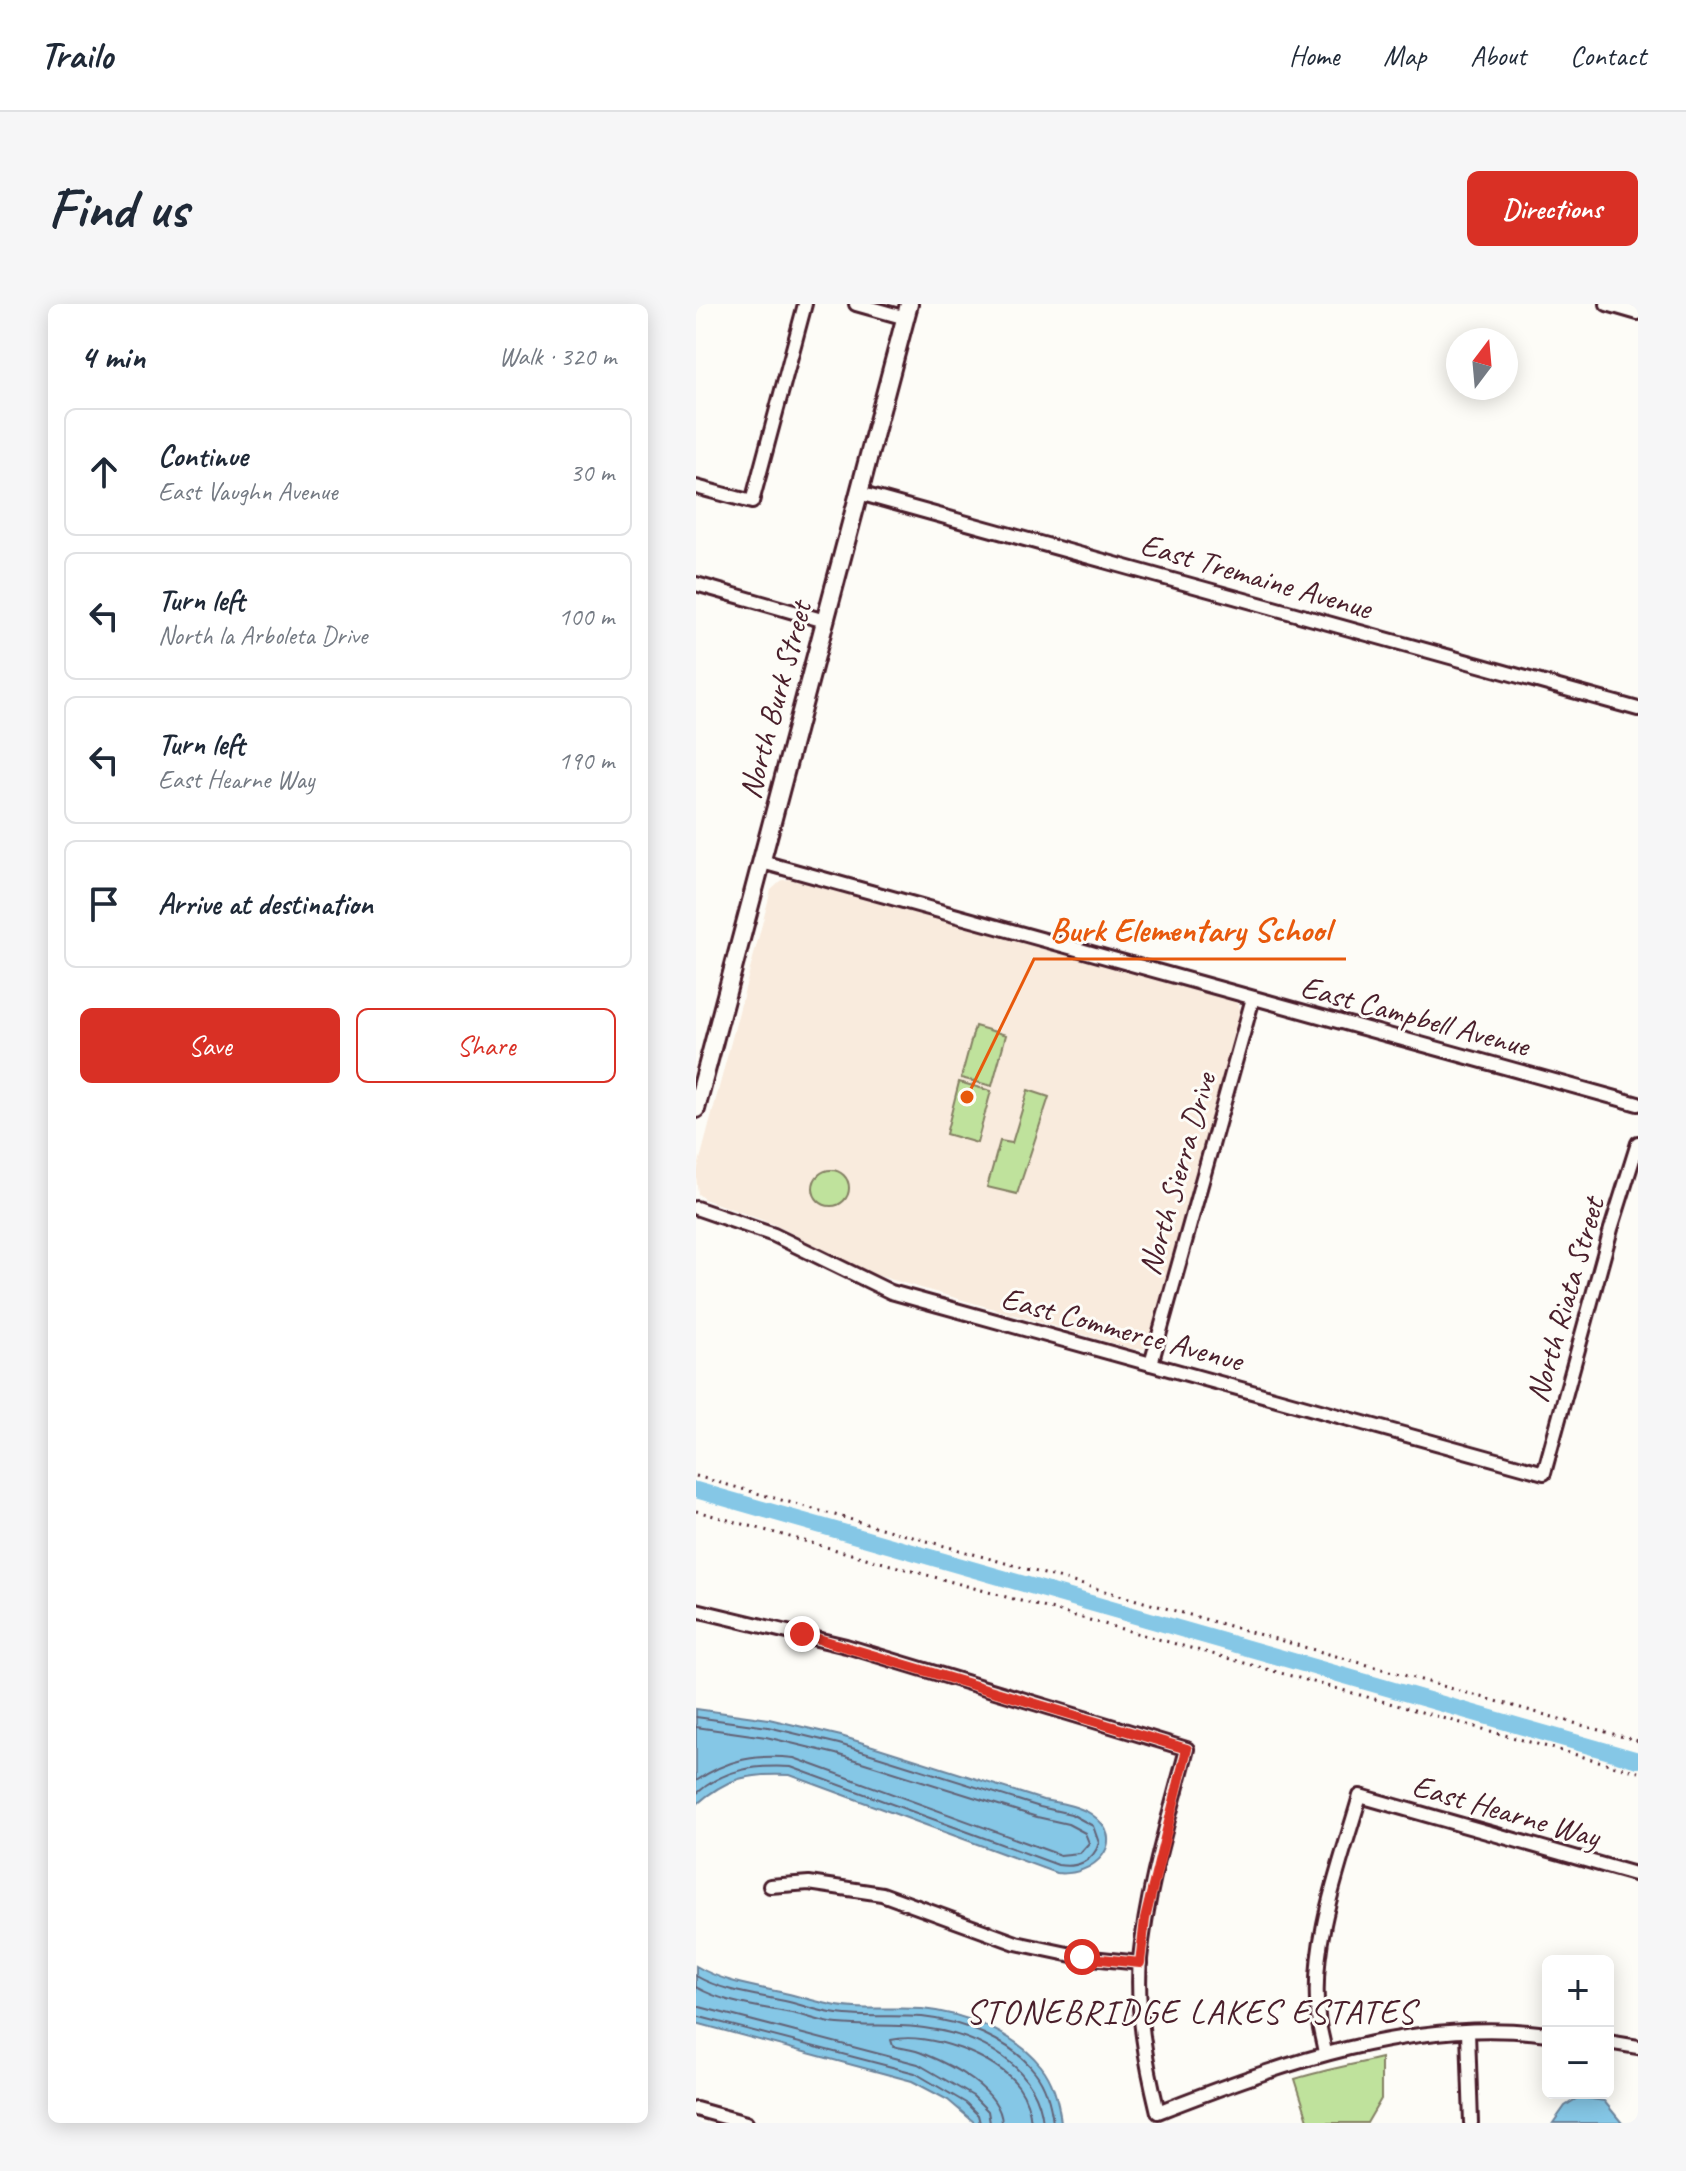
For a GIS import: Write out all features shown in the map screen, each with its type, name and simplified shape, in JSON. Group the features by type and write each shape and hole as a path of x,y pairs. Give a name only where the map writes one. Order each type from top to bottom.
{"street":[{"path":"696,487 752,502 805,304"},
{"path":"856,304 908,311"},
{"path":"1610,304 1638,313"},
{"name":"North Burk Street","path":"696,1109 908,311"},
{"name":"East Tremaine Avenue","path":"859,493 1638,709"},
{"path":"696,584 825,621"},
{"name":"East Campbell Avenue","path":"762,862 1638,1104"},
{"name":"North Sierra Drive","path":"1151,1364 1253,998"},
{"name":"North Riata Street","path":"1544,1473 1611,1229 1638,1143"},
{"name":"East Commerce Avenue","path":"696,1208 774,1235 891,1292 1544,1473"},
{"path":"696,1610 846,1646 1187,1749 1145,1919 1140,1963 1146,2065 1158,2112 1325,2053 1392,2040 1468,2032 1542,2033"},
{"name":"East Hearne Way","path":"1325,2053 1318,2016 1317,1975 1323,1930 1360,1796 1638,1875"},
{"path":"770,1886 809,1883 882,1894 1016,1943 1082,1957 1140,1963"},
{"path":"1468,2032 1471,2123"},
{"path":"1614,2043 1638,2047"},
{"path":"696,2109 746,2123"}],"path":[{"path":"696,1476 1638,1741"},
{"path":"696,1511 1638,1772"}],"shaded area":[{"path":"790,879 1234,1001 1239,1005 1239,1020 1144,1349 1133,1349 872,1274 773,1224 704,1199 698,1194 696,1175 771,890 782,880"}],"green space":[{"path":"975,1026 1006,1035 992,1086 961,1078"},
{"path":"959,1082 991,1091 977,1143 946,1134"},
{"path":"1028,1090 1049,1097 1017,1194 987,1187 1000,1141 1012,1143"},
{"path":"831,1170 844,1175 849,1188 844,1201 831,1206 818,1201 813,1188 818,1175"},
{"path":"1381,2058 1381,2099 1367,2123 1309,2123 1295,2079"}],"water":[{"path":"696,1709 769,1719 841,1736 1043,1800 1074,1806 1091,1814 1102,1824 1108,1835 1107,1846 1094,1864 1083,1870 1056,1873 790,1775 740,1779 718,1788 696,1805"},
{"path":"696,1966 754,1987 831,2005 938,2011 988,2027 1017,2044 1041,2066 1055,2093 1061,2123 975,2123 948,2100 912,2081 696,2023"},
{"path":"1576,2099 1604,2101 1622,2123 1553,2123 1565,2106"}],"waterway":[{"path":"696,1490 1638,1760"}],"place":[{"name":"Burk Elementary School","path":"967,1097"}],"district":[{"name":"STONEBRIDGE LAKES ESTATES","path":"1191,2011"}],"route":[{"path":"802,1634 1187,1749 1145,1919 1140,1963 1082,1957"}]}
